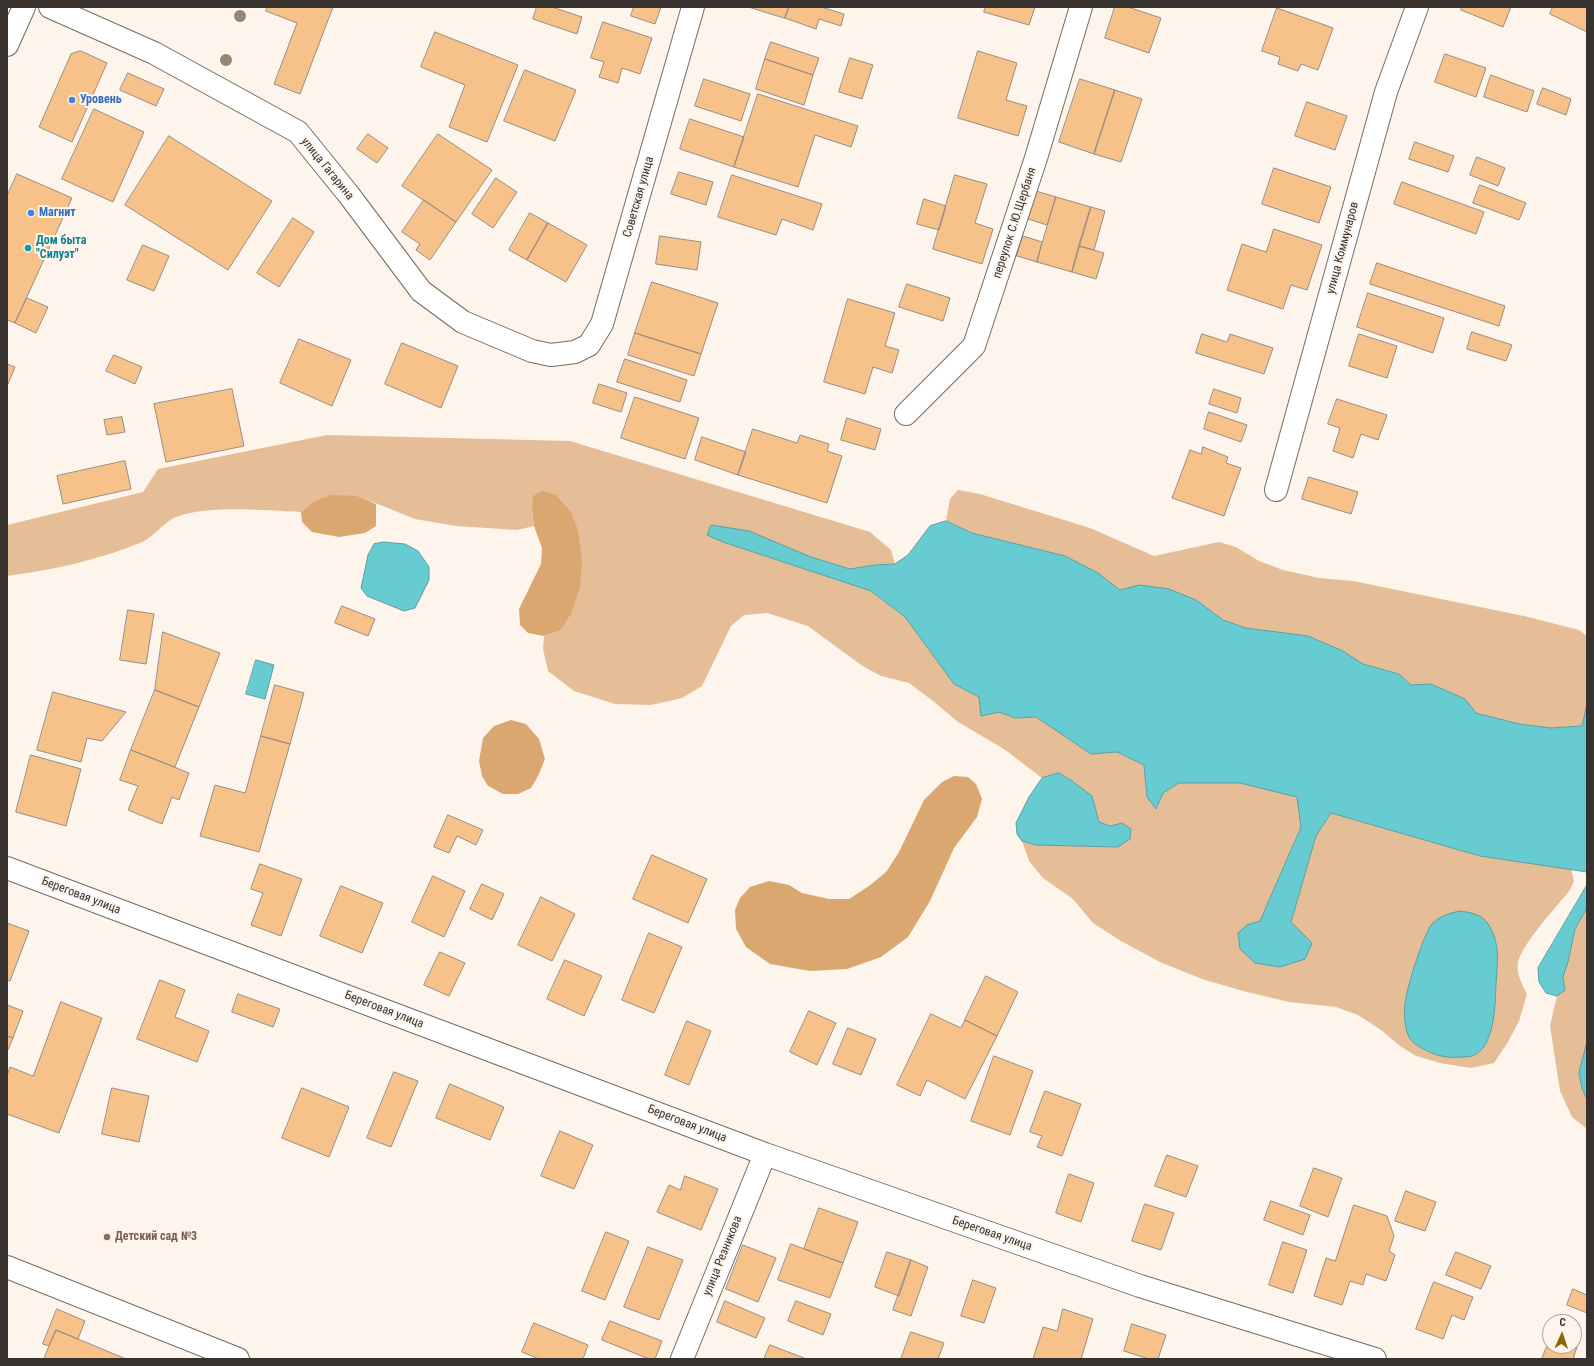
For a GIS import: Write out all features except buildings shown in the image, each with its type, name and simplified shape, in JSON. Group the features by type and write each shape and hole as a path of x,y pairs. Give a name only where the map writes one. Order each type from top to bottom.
{"street":[{"path":"7,44 24,7"},
{"name":"улица Гагарина","path":"50,7 154,54 298,132 349,195 421,291 463,322 532,351 551,355"},
{"name":"Советская улица","path":"551,355 575,352 589,345 602,324 693,7"},
{"name":"переулок С.Ю.Щербаня","path":"906,414 974,346 1036,158 1081,7"},
{"name":"улица Коммунаров","path":"1276,490 1386,92 1417,7"},
{"name":"Береговая улица","path":"7,868 765,1154 1140,1286 1376,1359"},
{"name":"улица Резникова","path":"682,1359 765,1154"},
{"path":"7,1267 238,1359"}],"shaded area":[{"path":"327,435 570,441 870,532 891,550 895,564 875,565 850,569 811,557 707,534 723,542 871,591 905,617 954,684 979,697 999,711 1015,718 1036,717 1091,754 1117,752 1144,765 1147,797 1156,809 1163,793 1179,783 1240,783 1298,797 1301,826 1260,922 1247,925 1312,943 1291,922 1316,836 1331,813 1480,856 1571,869 1574,881 1570,890 1541,925 1521,954 1518,962 1518,970 1521,983 1527,994 1519,1021 1508,1042 1494,1063 1471,1068 1440,1063 1416,1056 1358,1015 1336,1007 1289,1002 1202,979 1160,962 1121,941 1093,923 1073,899 1043,878 1029,861 1022,841 1036,845 1118,847 1122,823 1110,826 1098,822 1091,796 1072,781 1059,773 1042,778 1004,749 958,722 909,683 881,676 861,665 808,626 767,613 744,615 731,626 702,686 682,698 651,705 615,704 574,691 548,671 543,649 544,636 561,630 570,616 532,508 534,526 517,530 456,526 415,519 358,496 313,502 301,512 236,509 202,511 174,518 145,541 124,549 91,559 41,571 7,576 7,525 143,492 158,469","holes":["1496,939 1497,957 1492,1028 1405,1003 1422,943"]},
{"path":"958,490 980,494 1090,528 1154,556 1219,542 1236,547 1259,561 1283,570 1319,578 1353,581 1524,616 1579,630 1587,636 1587,704 1582,726 1551,728 1519,724 1476,713 1465,699 1431,684 1411,685 1399,674 1363,664 1343,651 1308,636 1246,628 1223,620 1196,600 1139,585 1120,590 1098,573 1065,556 972,533 946,521 950,499"},
{"path":"542,491 556,495 571,512 578,530 582,561 580,588 570,616 561,630 544,636 528,633 520,625 519,609 541,564 542,548 534,526 532,508 533,496"},
{"path":"331,495 358,496 376,504 376,526 365,533 339,537 312,532 302,522 301,512 313,502"},
{"path":"511,720 526,724 539,739 545,759 531,788 518,794 503,794 488,786 482,776 479,761 483,738 494,726"},
{"path":"954,776 968,777 976,784 982,799 977,817 954,848 930,901 908,937 881,957 847,969 810,971 770,964 746,947 736,929 735,910 740,898 750,887 769,881 789,885 802,893 829,899 849,899 869,886 886,872 899,852 924,800 942,782"},
{"path":"1587,908 1587,1042 1582,1088 1587,1100 1587,1129 1572,1117 1560,1091 1550,1026 1557,996 1565,990 1563,977 1568,962 1575,929"}],"water":[{"path":"946,521 972,533 1065,556 1098,573 1120,590 1139,585 1169,589 1196,600 1223,620 1246,628 1308,636 1343,651 1363,664 1399,674 1411,685 1431,684 1465,699 1476,713 1519,724 1551,728 1582,726 1587,704 1587,872 1480,856 1331,813 1316,836 1291,922 1312,943 1305,959 1280,967 1255,963 1240,949 1238,933 1247,925 1260,921 1301,827 1297,797 1240,783 1179,783 1163,793 1156,809 1147,797 1144,765 1117,752 1091,754 1036,717 1015,718 999,712 981,716 979,697 954,684 905,617 871,591 723,542 707,535 711,525 749,531 811,557 850,569 875,565 895,564 908,555 930,526"},
{"path":"384,542 405,544 418,551 429,567 429,580 415,608 404,611 367,596 361,588 368,555 374,544"},
{"path":"256,660 274,665 265,699 246,694"},
{"path":"1059,773 1092,796 1099,822 1110,826 1122,823 1131,829 1130,839 1118,847 1036,845 1022,841 1017,834 1016,823 1029,797 1042,778"},
{"path":"1587,885 1587,908 1575,929 1568,962 1563,977 1565,990 1557,996 1546,993 1539,982 1538,968"},
{"path":"1459,911 1471,913 1482,918 1488,924 1495,938 1497,946 1497,969 1495,1003 1489,1035 1480,1051 1472,1056 1448,1057 1431,1053 1411,1040 1406,1026 1405,1004 1408,987 1428,930 1432,924 1441,917"},
{"path":"1587,1042 1587,1100 1582,1088 1579,1073"}],"place":[{"name":"Уровень","path":"72,100"},
{"name":"Магнит","path":"31,213"},
{"name":"Дом быта \"Силуэт\"","path":"28,248"},
{"name":"Детский сад №3","path":"107,1237"}]}
